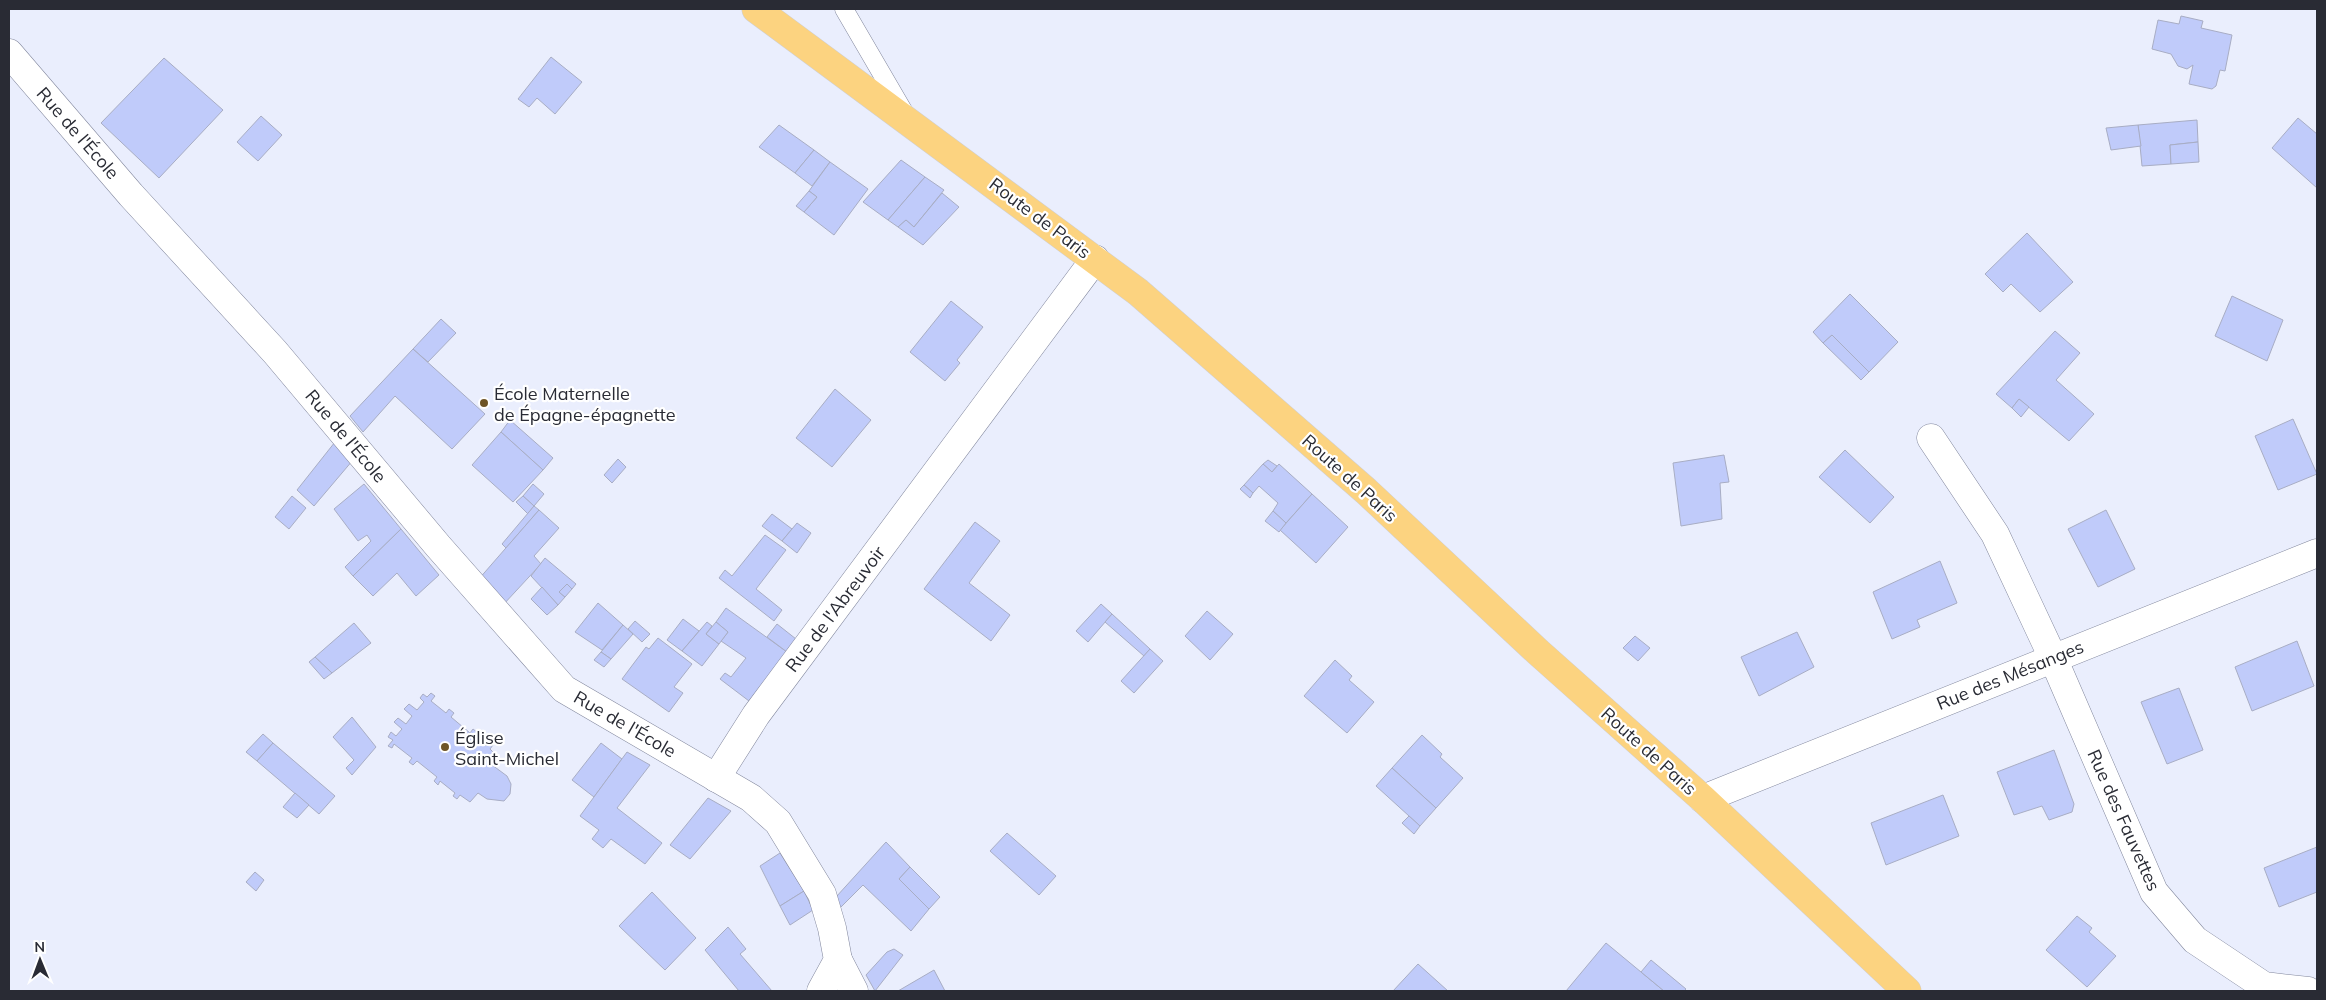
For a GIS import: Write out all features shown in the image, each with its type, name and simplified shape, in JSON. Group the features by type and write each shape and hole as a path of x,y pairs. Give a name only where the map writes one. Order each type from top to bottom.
{"main road":[{"name":"Route de Paris","path":"756,9 1138,292 1366,491 1538,652 1703,799 1907,991"}],"street":[{"name":"Rue de l'École","path":"9,53 131,194 276,352 438,546 564,689 716,778"},
{"name":"Rue de l'Abreuvoir","path":"716,778 756,715 1095,259"},
{"name":"Rue des Fauvettes","path":"1931,438 1995,534 2053,658 2154,892 2195,940 2256,981 2264,986 2308,991"},
{"name":"Rue des Mésanges","path":"1703,799 2317,553"},
{"path":"716,778 751,798 778,822 822,894 832,928 838,960 854,991"},
{"path":"821,991 838,960"}],"lane":[{"path":"844,9 909,121"}],"building":[{"path":"2181,16 2203,21 2201,28 2232,35 2225,71 2220,70 2216,86 2212,89 2189,84 2193,65 2187,69 2178,66 2171,54 2152,49 2158,20 2179,24"},
{"path":"551,57 582,82 555,114 537,98 529,107 518,99"},
{"path":"164,58 223,110 159,178 101,123"},
{"path":"261,116 282,135 258,161 237,142"},
{"path":"2298,118 2317,134 2317,188 2272,148"},
{"path":"2197,120 2198,142 2170,145 2171,164 2142,166 2138,125"},
{"path":"779,125 814,150 795,173 759,147"},
{"path":"2138,125 2141,146 2111,150 2106,128"},
{"path":"2198,142 2199,162 2171,164 2170,145"},
{"path":"814,150 830,162 812,186 795,173"},
{"path":"901,160 925,177 888,220 863,202"},
{"path":"830,162 868,189 834,235 804,212 817,197 809,191"},
{"path":"925,177 944,190 914,227 906,220 898,227 888,220"},
{"path":"809,191 817,197 804,212 796,206"},
{"path":"942,193 959,207 923,245 898,227 906,220 914,227"},
{"path":"2027,233 2073,282 2040,312 2011,284 2003,292 1985,274"},
{"path":"1850,294 1898,342 1869,372 1832,335 1823,343 1813,332"},
{"path":"2232,296 2283,320 2267,361 2215,336"},
{"path":"951,301 983,327 957,360 960,363 945,381 910,352"},
{"path":"441,319 456,333 428,362 413,349"},
{"path":"2055,331 2080,353 2056,380 2094,414 2069,441 2019,399 2012,408 1996,394"},
{"path":"1832,335 1869,372 1861,380 1823,343"},
{"path":"413,349 485,414 452,449 395,396 363,432 350,416"},
{"path":"835,389 871,420 832,467 796,438"},
{"path":"2019,399 2029,407 2021,417 2012,408"},
{"path":"2293,419 2317,474 2278,490 2255,436"},
{"path":"510,420 553,458 543,470 501,432"},
{"path":"501,432 543,470 513,502 472,465"},
{"path":"335,442 353,460 314,506 297,490"},
{"path":"1845,450 1894,497 1870,523 1819,477"},
{"path":"1724,455 1729,482 1720,483 1722,519 1681,526 1673,463"},
{"path":"618,459 626,467 612,483 604,475"},
{"path":"1268,460 1277,466 1272,472 1263,464"},
{"path":"1263,464 1272,472 1279,464 1312,494 1286,523 1273,511 1278,503 1259,486 1253,493 1244,485"},
{"path":"364,484 401,529 353,576 345,567 371,541 367,535 358,541 334,509"},
{"path":"533,484 544,494 534,506 523,496"},
{"path":"1244,485 1253,493 1250,498 1240,489"},
{"path":"1312,494 1348,527 1316,563 1280,530"},
{"path":"292,496 306,508 289,529 275,517"},
{"path":"523,496 534,506 528,514 516,502"},
{"path":"534,506 539,510 506,548 502,544"},
{"path":"539,510 559,528 534,556 541,564 503,605 478,580"},
{"path":"2106,510 2135,569 2098,587 2068,529"},
{"path":"1273,511 1286,523 1279,532 1265,521"},
{"path":"772,514 792,529 782,541 762,526"},
{"path":"975,522 1000,541 969,583 1010,615 991,641 924,589"},
{"path":"797,523 811,533 797,553 782,541"},
{"path":"401,529 439,575 416,596 397,573 373,596 353,576"},
{"path":"765,535 786,550 756,589 782,610 774,621 719,578 725,570 732,576"},
{"path":"545,558 576,584 572,589 567,584 559,592 565,597 558,605 531,576"},
{"path":"1940,561 1957,603 1917,620 1920,627 1892,639 1873,592"},
{"path":"567,584 572,589 565,597 559,592"},
{"path":"542,587 558,605 547,615 531,599"},
{"path":"598,603 623,625 602,650 575,632"},
{"path":"1101,604 1112,614 1088,642 1076,631"},
{"path":"726,608 787,652 749,701 720,679 725,673 731,677 746,658 721,641 728,632 716,622"},
{"path":"1207,611 1233,634 1210,660 1185,636"},
{"path":"1112,614 1150,649 1144,656 1105,622"},
{"path":"683,619 699,631 682,651 667,640"},
{"path":"635,621 650,634 642,642 628,629"},
{"path":"707,622 712,626 706,634 719,644 702,666 682,651"},
{"path":"716,622 728,632 719,644 706,634"},
{"path":"354,623 371,643 332,673 315,657"},
{"path":"777,624 796,639 787,652 767,637"},
{"path":"623,625 633,634 611,659 601,652"},
{"path":"1797,632 1814,667 1759,696 1741,657"},
{"path":"1635,636 1650,648 1638,661 1623,648"},
{"path":"658,638 692,664 674,687 683,693 669,712 622,679 646,647 649,649"},
{"path":"2297,641 2314,686 2252,711 2235,667"},
{"path":"1150,649 1163,661 1134,693 1121,681"},
{"path":"601,652 611,659 604,667 594,660"},
{"path":"315,657 332,673 324,679 309,662"},
{"path":"1335,660 1352,676 1349,680 1374,702 1347,733 1304,696"},
{"path":"2179,688 2203,750 2167,764 2141,702"},
{"name":"Église Saint-Michel","path":"431,693 435,696 431,701 446,713 449,709 454,713 451,717 470,733 473,729 478,733 475,737 486,746 488,741 493,745 490,749 495,754 492,758 487,755 484,759 507,776 511,784 510,794 504,801 487,799 478,793 470,802 460,795 457,799 453,796 455,793 440,781 438,785 434,781 437,777 417,761 413,765 409,762 412,758 394,744 392,748 388,746 393,740 388,737 391,732 396,736 402,729 394,722 398,718 406,724 412,716 404,709 409,704 417,710 424,702 420,698 423,694 427,697"},
{"path":"352,717 376,747 352,775 346,768 354,760 333,737"},
{"path":"263,734 273,743 257,761 246,752"},
{"path":"1422,735 1442,754 1440,757 1463,778 1436,808 1392,768"},
{"path":"273,743 335,796 319,814 257,761"},
{"path":"601,743 622,759 594,797 572,780"},
{"path":"2054,750 2074,804 2072,812 2049,820 2042,806 2014,815 1997,772"},
{"path":"627,752 650,765 617,808 662,843 645,864 611,839 603,848 592,839 599,830 580,816"},
{"path":"1392,768 1436,808 1420,826 1376,786"},
{"path":"295,793 309,805 297,818 283,807"},
{"path":"1943,795 1959,836 1886,865 1871,823"},
{"path":"708,798 731,811 690,859 670,845"},
{"path":"1409,816 1420,826 1414,834 1402,823"},
{"path":"1007,833 1056,876 1039,895 990,851"},
{"path":"886,842 910,867 899,879 929,909 911,931 863,885 839,909 836,897"},
{"path":"2317,847 2317,892 2279,907 2264,868"},
{"path":"780,853 804,891 780,906 760,866"},
{"path":"910,867 940,897 929,909 899,879"},
{"path":"255,872 264,880 256,891 246,882"},
{"path":"804,891 813,910 790,925 780,906"},
{"path":"652,892 696,938 665,970 619,926"},
{"path":"2077,916 2092,928 2089,932 2116,956 2087,987 2046,950"},
{"path":"728,927 746,949 740,954 772,991 739,991 705,950"},
{"path":"1606,943 1641,972 1664,991 1566,991"},
{"path":"894,949 903,955 875,991 866,975 887,952"},
{"path":"1651,960 1686,989 1684,991 1664,991 1641,972"},
{"path":"1418,964 1448,991 1393,991"},
{"path":"934,970 945,991 898,991"}],"place":[{"name":"École Maternelle de Épagne-épagnette","path":"484,403"},
{"name":"Église Saint-Michel","path":"445,747"}]}
